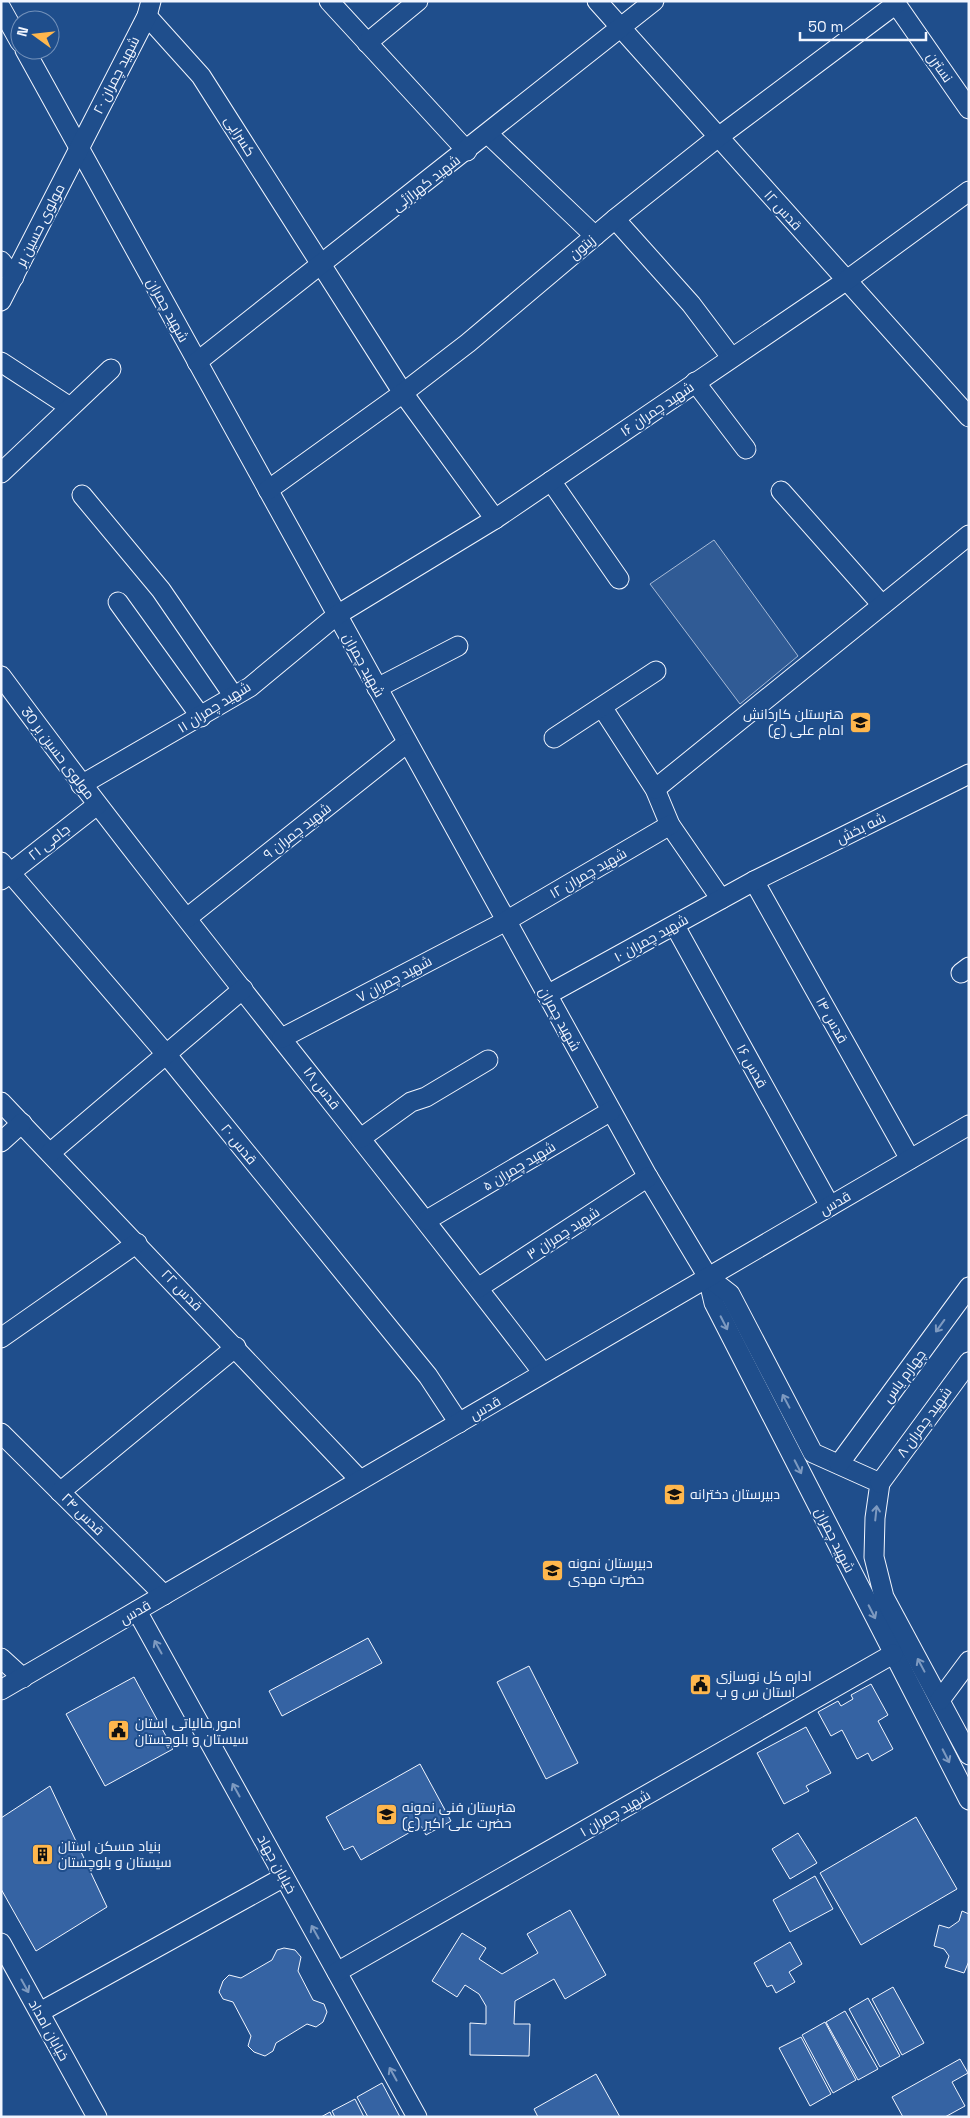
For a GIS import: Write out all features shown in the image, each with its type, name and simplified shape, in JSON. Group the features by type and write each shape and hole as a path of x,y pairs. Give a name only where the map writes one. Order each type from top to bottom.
{"street":[{"path":"329,1 467,151"},
{"path":"367,43 418,1"},
{"name":"قدس ۱۲","path":"598,1 717,138 969,417"},
{"name":"شهید کهرازئی","path":"197,362 467,151 654,1"},
{"name":"نسترن","path":"895,2 969,109"},
{"name":"زیتون","path":"268,490 403,393 468,343 615,219 717,138 895,2"},
{"path":"1,8 10,24"},
{"name":"شهید چمران ۲۰","path":"79,148 149,9"},
{"name":"کسرایی","path":"149,9 201,76 403,393 495,519"},
{"name":"شهید چمران","path":"31,60 611,1111 708,1277 714,1303 969,1800"},
{"path":"488,134 595,236"},
{"name":"مولوی حسین بر","path":"1,301 79,148"},
{"name":"شهید چمران ۱۶","path":"337,615 495,519 846,280 969,190"},
{"path":"615,219 691,304 731,357"},
{"path":"1,261 14,277"},
{"path":"1,362 70,407"},
{"path":"1,473 112,369"},
{"path":"695,382 746,449"},
{"path":"551,481 618,579"},
{"path":"781,491 882,605"},
{"path":"82,496 161,590 233,695"},
{"path":"655,789 969,534"},
{"path":"118,602 200,717"},
{"name":"شهید چمران ۱۱","path":"82,785 200,717 233,695 250,687 337,615"},
{"path":"377,688 458,646"},
{"path":"554,738 656,671"},
{"name":"مولوی حسین بر 30","path":"1,676 96,805"},
{"path":"602,707 655,789 670,825 721,899"},
{"name":"شهید چمران ۹","path":"187,918 408,743"},
{"name":"شه بخش","path":"754,881 969,774"},
{"name":"قدس ۱۸","path":"96,805 427,1220 543,1374"},
{"name":"جامی ۲۱","path":"4,872 96,805"},
{"name":"شهید چمران ۱۲","path":"506,920 670,825"},
{"name":"قدس ۲۰","path":"4,872 166,1054 428,1376 459,1423"},
{"name":"شهید چمران ۱۰","path":"547,995 754,881"},
{"name":"قدس ۱۴","path":"754,881 910,1159"},
{"name":"شهید چمران ۷","path":"282,1038 506,920"},
{"name":"قدس ۱۶","path":"675,926 830,1206"},
{"path":"50,1153 243,989"},
{"path":"361,1138 411,1102 426,1097 488,1060"},
{"name":"قدس ۲۲","path":"1,1102 236,1347 360,1480"},
{"name":"شهید چمران ۵","path":"427,1220 611,1111"},
{"path":"1,1142 22,1123"},
{"name":"قدس","path":"1,1690 969,1125"},
{"name":"شهید چمران ۳","path":"478,1288 648,1177"},
{"path":"1,1338 137,1243"},
{"name":"شهید چمران","path":"708,1277 730,1294 813,1453 880,1483 875,1518 874,1556 884,1597 969,1754"},
{"name":"چهارم یاس","path":"840,1464 969,1286"},
{"path":"60,1492 236,1347"},
{"name":"شهید چمران ۸","path":"880,1483 969,1362"},
{"name":"قدس ۲۴","path":"1,1433 164,1595"},
{"name":"خیابان جهاد","path":"137,1610 417,2117"},
{"name":"شهید چمران ۱","path":"337,1972 893,1654"},
{"path":"1,1658 23,1678"},
{"path":"940,1700 969,1661"},
{"path":"40,2012 284,1876"},
{"name":"خیابان امداد","path":"1,1943 98,2117"}],"shaded area":[{"path":"714,540 798,656 740,704 650,584"}],"building":[{"path":"368,1638 382,1663 282,1716 269,1691"},
{"path":"529,1666 578,1763 546,1779 497,1682"},
{"name":"امور مالیاتی استان سیستان و بلوچستان","path":"134,1677 173,1749 105,1786 66,1714"},
{"path":"871,1684 888,1715 878,1721 893,1749 872,1761 868,1753 857,1759 842,1730 831,1736 818,1712 838,1701 841,1706 853,1699 851,1695"},
{"path":"806,1727 831,1773 806,1786 809,1791 784,1804 757,1753"},
{"path":"420,1764 451,1821 426,1835 421,1826 361,1860 353,1846 344,1850 326,1817"},
{"name":"بنیاد مسکن استان سیستان و بلوچستان","path":"50,1786 107,1907 36,1951 1,1889 1,1818"},
{"path":"916,1817 957,1889 861,1945 820,1873"},
{"path":"798,1833 817,1863 790,1879 772,1849"},
{"path":"815,1876 833,1909 790,1932 773,1900"},
{"path":"570,1910 606,1975 565,1999 554,1979 515,2001 514,2024 530,2024 529,2056 470,2055 470,2023 486,2024 486,2006 479,1994 465,1985 457,1997 432,1981 462,1933 486,1948 479,1959 502,1974 538,1953 527,1934"},
{"path":"962,1911 969,1914 969,1961 964,1973 945,1967 949,1956 944,1949 934,1946 939,1925 949,1928 959,1921"},
{"path":"790,1942 802,1964 789,1972 795,1982 776,1993 772,1985 767,1987 754,1963"},
{"path":"284,1948 295,1950 301,1957 298,1971 313,2000 324,2004 327,2012 323,2022 316,2027 307,2024 276,2043 273,2051 265,2056 254,2052 248,2046 251,2036 233,2002 223,1999 219,1992 223,1981 229,1975 241,1978 272,1960 277,1950"},
{"path":"893,1987 924,2043 902,2055 872,1999"},
{"path":"868,1998 900,2056 880,2067 849,2009"},
{"path":"845,2011 878,2069 858,2080 826,2022"},
{"path":"825,2022 856,2080 833,2093 802,2035"},
{"path":"801,2037 831,2094 810,2106 779,2048"},
{"path":"960,2059 968,2073 952,2082 965,2106 945,2117 903,2117 892,2097"},
{"path":"596,2074 620,2117 538,2117 534,2109"},
{"path":"382,2083 400,2117 368,2117 357,2097"},
{"path":"355,2099 364,2117 335,2117 332,2111"},
{"path":"330,2112 332,2117 321,2117"}],"place":[{"name":"هنرستلن کاردانش امام علی (ع)","path":"860,722"},
{"name":"دبیرستان دخترانه","path":"674,1494"},
{"name":"دبیرستان نمونه حضرت مهدی","path":"552,1571"},
{"name":"اداره کل نوسازی استان س و ب","path":"700,1684"},
{"name":"امور مالیاتی استان سیستان و بلوچستان","path":"119,1731"},
{"name":"هنرستان فنی نمونه حضرت علی اکبر (ع)","path":"386,1815"},
{"name":"بنیاد مسکن استان سیستان و بلوچستان","path":"42,1854"}]}
